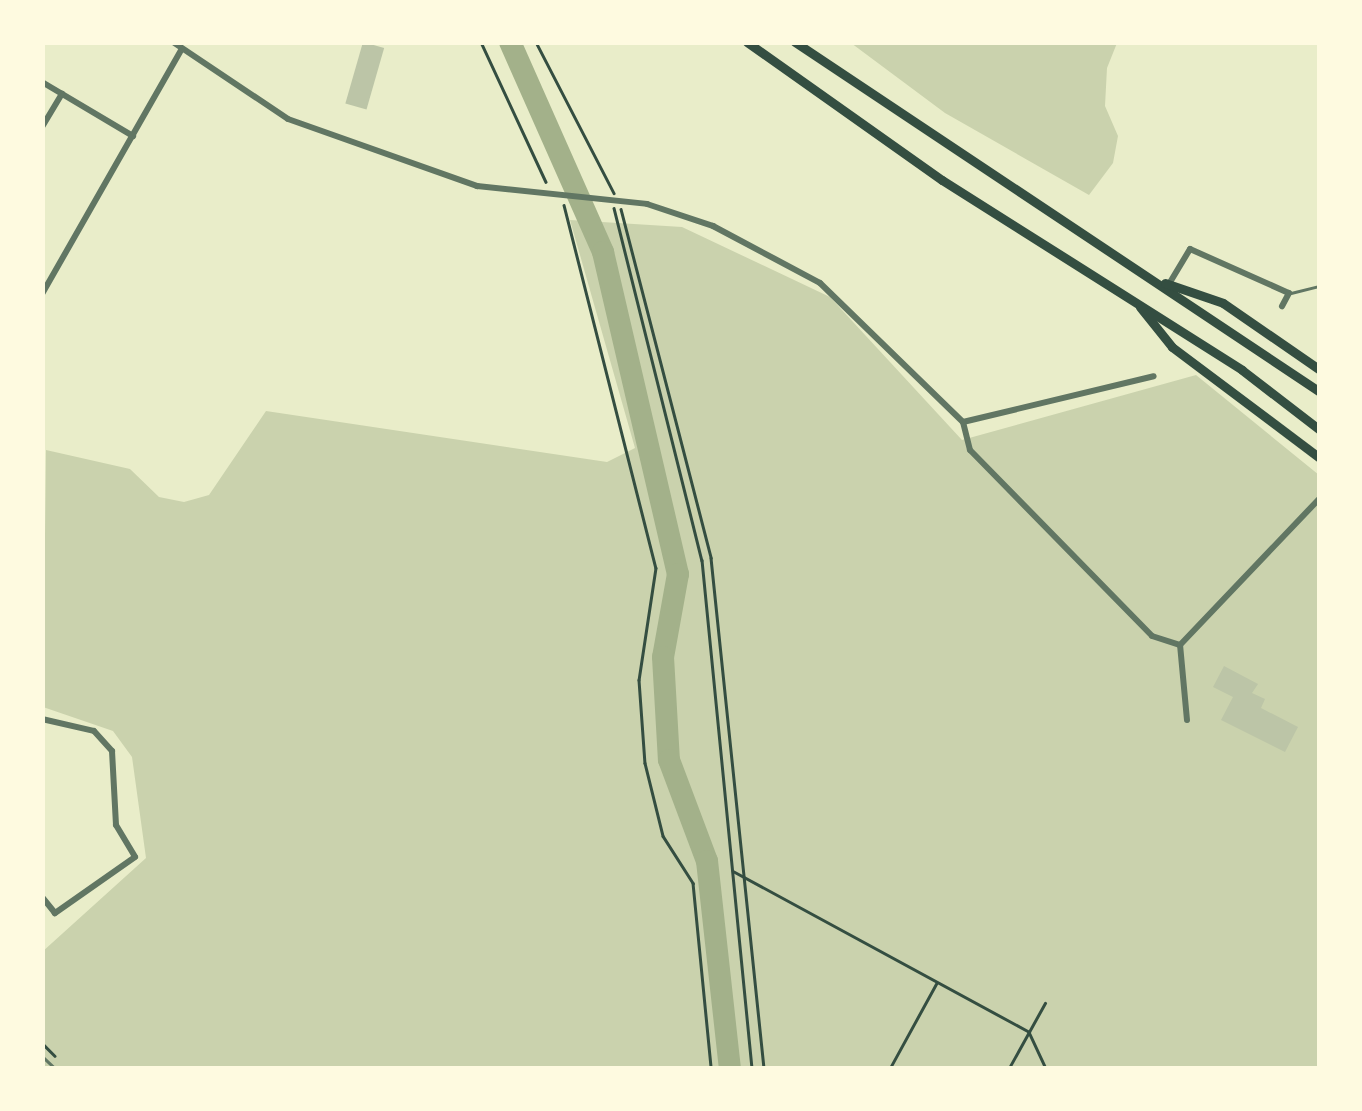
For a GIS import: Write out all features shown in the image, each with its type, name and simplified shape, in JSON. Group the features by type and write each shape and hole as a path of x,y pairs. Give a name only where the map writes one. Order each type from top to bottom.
{"main road":[{"path":"747,42 894,148 1136,301 1320,430"},
{"path":"796,42 1320,392"},
{"path":"1148,277 1222,302 1320,370"},
{"path":"1136,301 1172,347 1320,458"}],"street":[{"path":"173,42 301,124 477,186 616,202 713,226 820,283 963,422 970,450 1152,636 1180,645"},
{"path":"42,294 182,49"},
{"path":"42,82 133,136"},
{"path":"42,127 62,94"},
{"path":"1169,284 1190,249 1289,293 1282,306"},
{"path":"963,422 1154,376"},
{"path":"1187,720 1180,645 1320,498"},
{"path":"42,719 94,731 112,751 116,826 135,858 55,912 42,897"}],"lane":[{"path":"1289,293 1320,286"},
{"path":"42,1056 55,1068"}],"path":[{"path":"482,42 558,198 656,568 638,680 645,763 662,836 693,883 711,1068"},
{"path":"536,42 616,202 711,558 764,1068"},
{"path":"616,202 702,560 752,1068"},
{"path":"733,871 1028,1032 1046,1068"},
{"path":"890,1068 937,982"},
{"path":"1008,1068 1045,1004"},
{"path":"42,1043 66,1068"}],"green space":[{"path":"851,43 1117,43 1107,68 1105,106 1118,136 1113,163 1089,195 945,113"},
{"path":"570,220 682,227 830,297 962,440 1196,375 1319,475 1319,1068 43,1068 42,952 146,858 132,757 113,731 43,707 46,450 130,469 159,497 184,502 209,495 266,411 607,462 635,448"}],"building":[{"path":"363,42 384,48 367,110 345,104"},
{"path":"1224,666 1258,684 1252,693 1265,699 1261,708 1298,727 1285,752 1221,720 1233,697 1213,687"}],"waterway":[{"path":"510,42 603,252 678,574 663,657 669,760 707,861 730,1068"}]}
